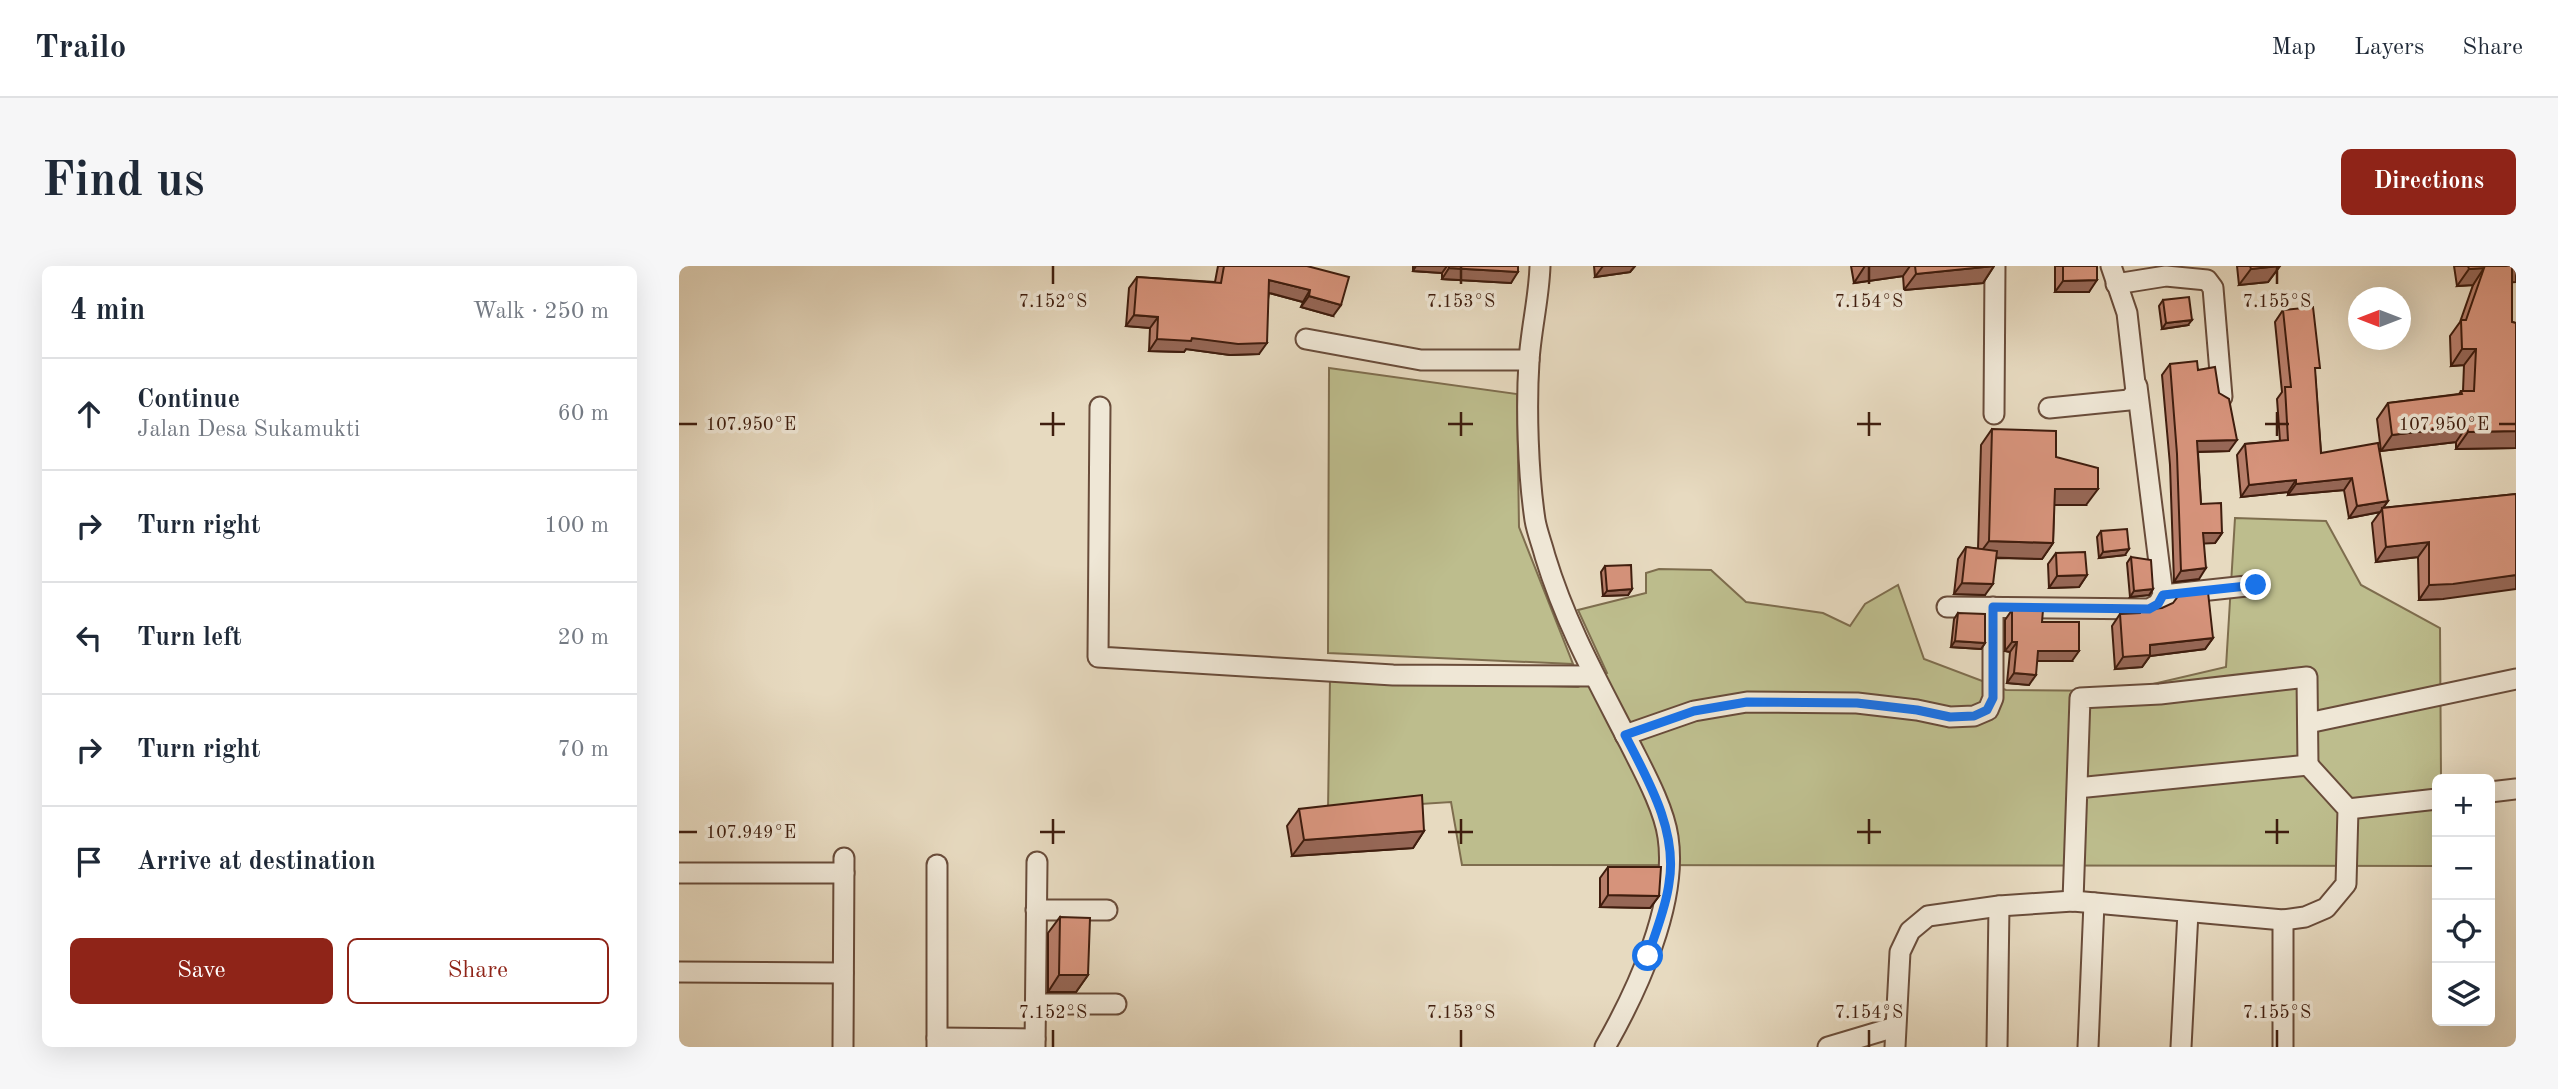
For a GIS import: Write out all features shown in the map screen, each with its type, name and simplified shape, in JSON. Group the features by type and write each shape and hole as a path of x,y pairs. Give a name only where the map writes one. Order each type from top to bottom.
{"street":[{"path":"1540,266 1539,297 1529,360 1529,433 1535,521 1554,584 1583,657 1650,784 1668,836 1670,883 1648,956 1627,1007 1605,1047"},
{"path":"1994,414 1995,266"},
{"path":"1947,607 2149,609 2158,604 2163,595 2127,313 2113,275 2207,280 2213,288 2222,397"},
{"path":"1306,339 1421,360 1529,360"},
{"path":"2049,408 2129,400 2134,397 2137,386"},
{"path":"1100,407 1098,657 1392,675 1593,676"},
{"path":"2163,595 2256,585"},
{"path":"1625,735 1694,711 1747,702 1857,703 1950,717 1974,716 1987,710 1993,698 1993,607"},
{"path":"1895,1047 1900,952 1910,931 1928,916 1999,906 2073,901 2283,920 2305,917 2326,908 2346,884 2347,809 2308,765 2307,677 2160,694 2080,698 2073,901"},
{"path":"2308,723 2516,679"},
{"path":"2077,788 2308,765"},
{"path":"2495,791 2516,789"},
{"path":"2347,809 2432,800"},
{"path":"937,865 937,1043 1035,1043 1037,862"},
{"path":"679,873 844,866 843,1047"},
{"path":"2088,1047 2094,903"},
{"path":"1997,1047 1999,906"},
{"path":"1036,909 1107,910"},
{"path":"2181,1047 2188,912"},
{"path":"2283,920 2283,1047"},
{"path":"679,972 843,973"},
{"path":"1036,1004 1116,1004"},
{"path":"1828,1047 1895,1027"}],"green space":[{"path":"1329,368 1517,394 1519,527 1573,664 1328,653"},
{"path":"2235,518 2326,521 2361,585 2440,628 2441,774 2432,774 2432,866 1462,865 1451,802 1328,810 1330,679 1578,687 1607,673 1578,610 1646,593 1646,573 1659,569 1711,570 1746,602 1823,613 1850,626 1865,604 1898,585 1924,659 2006,690 2123,691 2226,667"}],"building":[{"path":"1224,266 1307,266 1349,277 1341,305 1309,296 1310,290 1269,280 1267,343 1238,344 1192,338 1191,341 1157,339 1158,317 1134,315 1137,277 1221,283"},
{"path":"1518,266 1518,272 1449,268"},
{"path":"1915,266 1994,266 1916,274"},
{"path":"2063,266 2097,266 2097,280 2063,281"},
{"path":"2250,266 2278,266 2251,269"},
{"path":"2468,266 2512,266 2512,322 2516,323 2516,431 2468,432 2467,426 2392,435 2388,403 2474,391 2476,349 2462,349 2461,320 2466,320 2484,268 2469,269"},
{"path":"2189,297 2192,320 2166,323 2163,300"},
{"path":"2313,307 2320,368 2315,368 2321,453 2378,443 2388,501 2357,506 2352,478 2296,484 2296,480 2249,485 2245,444 2288,440 2285,387 2291,387 2283,310"},
{"path":"2197,361 2198,370 2215,367 2219,393 2229,399 2237,440 2197,441 2201,504 2221,503 2222,533 2203,533 2206,568 2181,571 2177,454 2170,364"},
{"path":"1992,429 2056,431 2056,457 2098,468 2098,489 2055,489 2053,543 1989,541"},
{"path":"2516,494 2516,575 2429,585 2429,542 2386,547 2382,508"},
{"path":"2127,529 2129,549 2103,552 2101,531"},
{"path":"1966,547 1997,551 1993,584 1962,583"},
{"path":"2085,552 2087,575 2057,576 2056,553"},
{"path":"2131,557 2151,560 2153,589 2134,591"},
{"path":"1631,565 1632,589 1607,591 1605,566"},
{"path":"2208,592 2213,638 2150,645 2150,655 2123,657 2120,614 2162,608 2173,603 2179,595"},
{"path":"2012,610 2043,610 2042,622 2079,622 2079,651 2038,651 2036,675 2014,673 2017,642 2012,642"},
{"path":"1958,613 1985,614 1985,643 1955,641"},
{"path":"1422,795 1424,831 1304,840 1299,809"},
{"path":"1608,867 1661,867 1659,896 1608,895"},
{"path":"1060,917 1090,918 1088,975 1059,975"}],"route":[{"path":"1648,956 1670,883 1668,836 1650,784 1625,735 1694,711 1747,702 1857,703 1950,717 1974,716 1987,710 1993,698 1993,607 2149,609 2158,604 2163,595 2256,585"}]}
